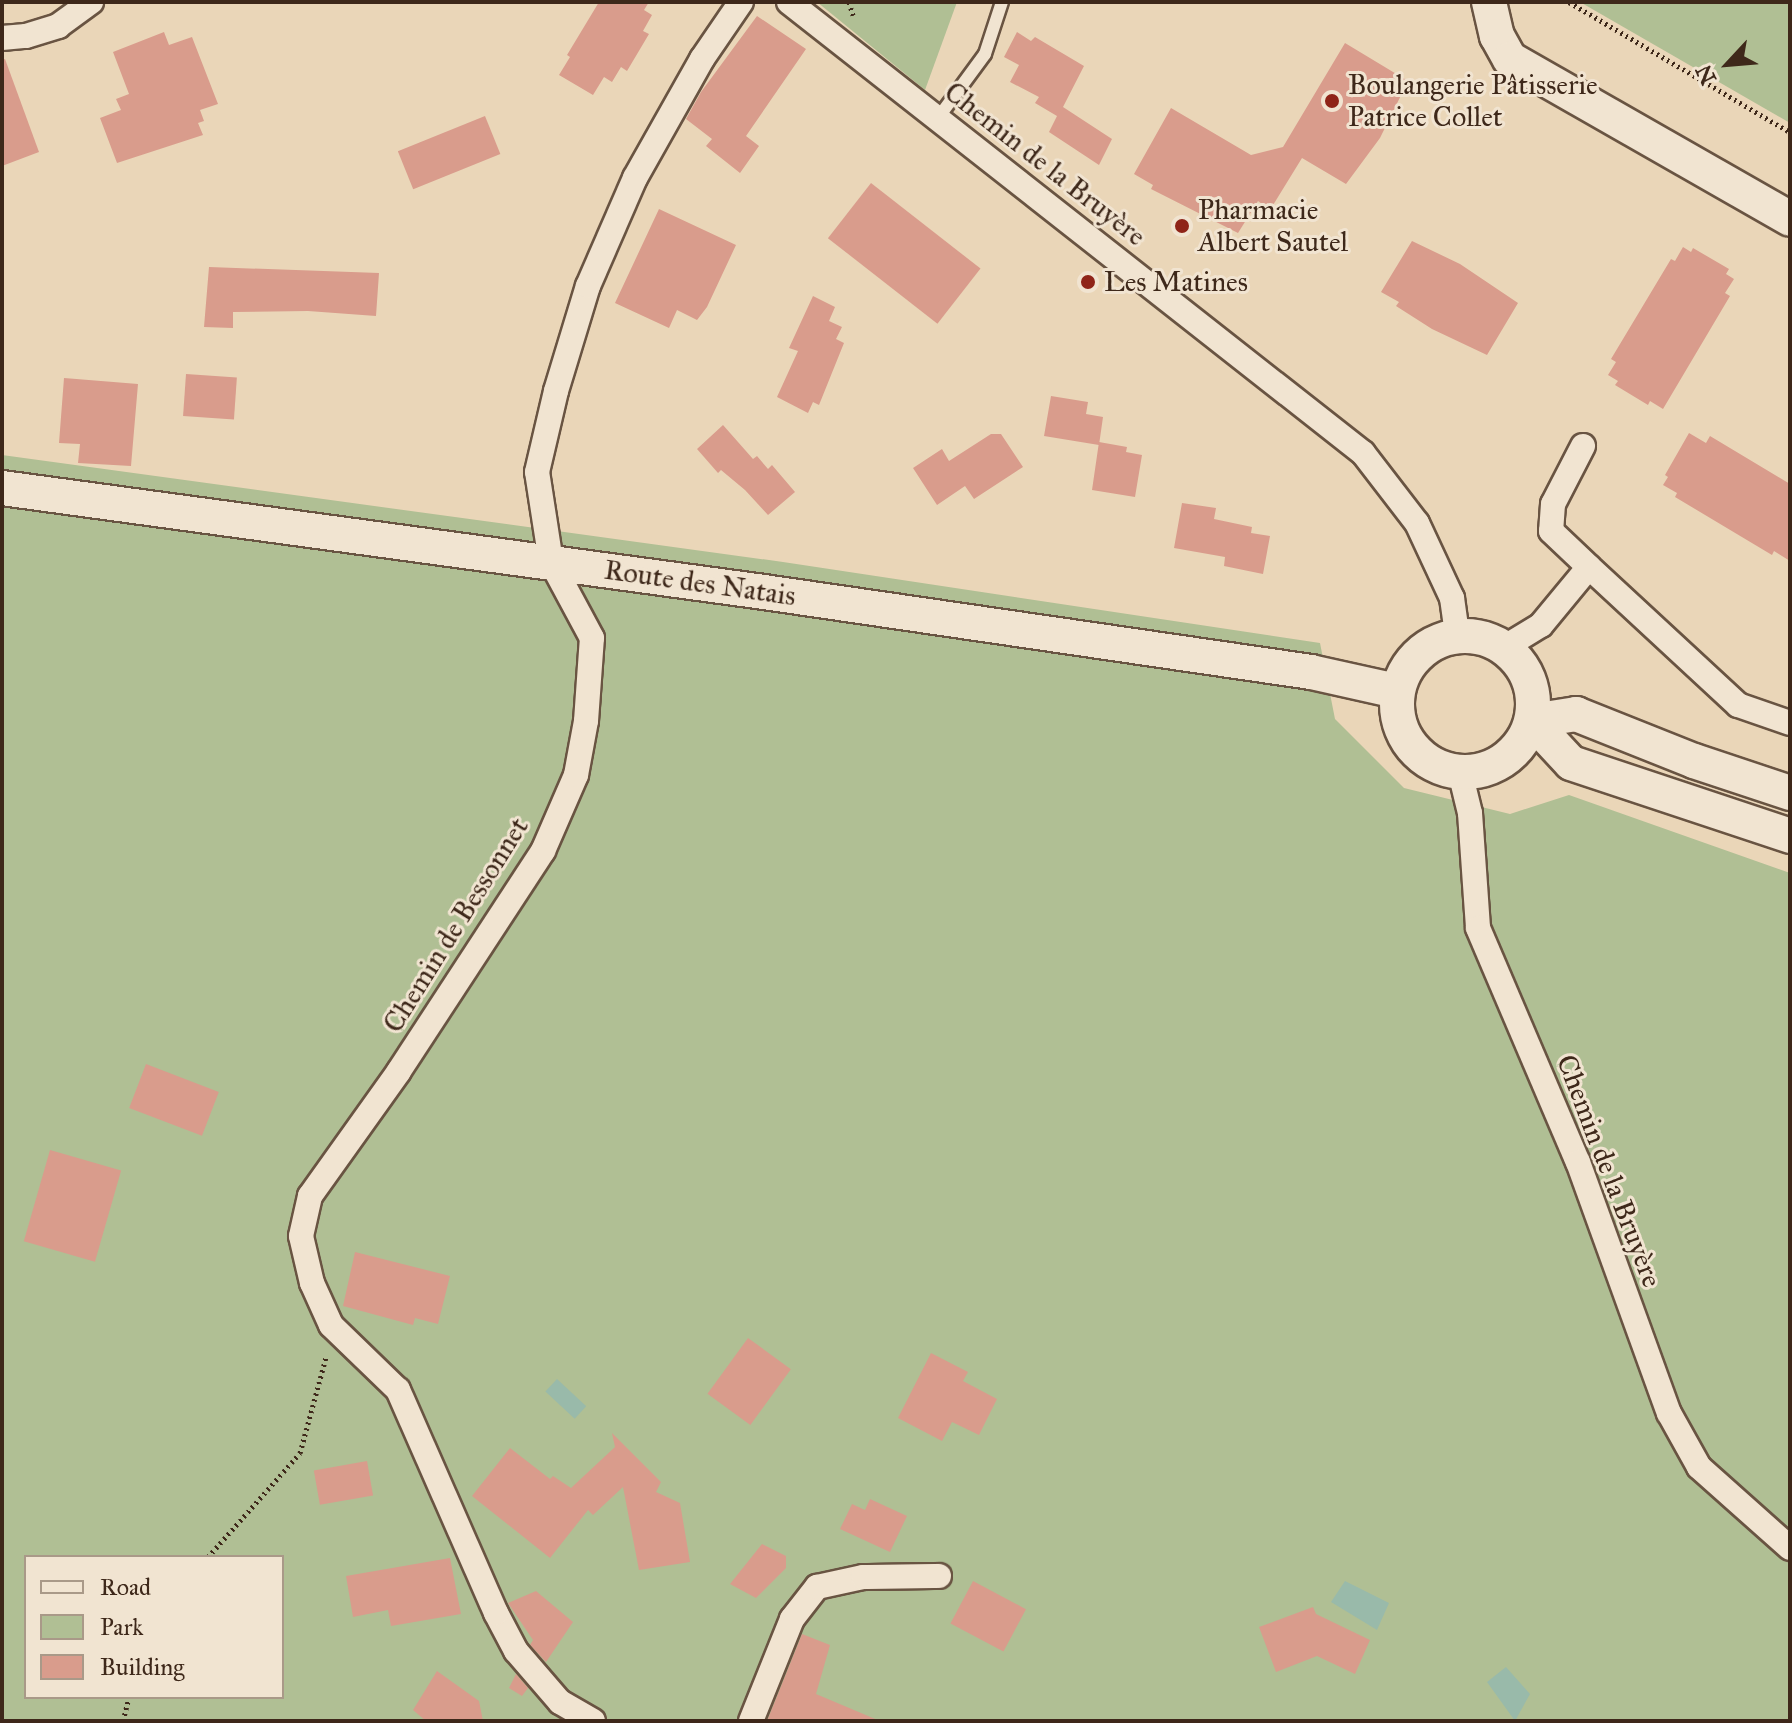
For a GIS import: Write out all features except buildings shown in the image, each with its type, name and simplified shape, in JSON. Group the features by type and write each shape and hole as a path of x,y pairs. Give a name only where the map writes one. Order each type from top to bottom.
{"street":[{"path":"2,38 26,36 58,26 91,2"},
{"name":"Chemin de Bessonnet","path":"593,1721 560,1702 516,1651 496,1613 398,1390 331,1325 312,1283 301,1236 310,1196 399,1071 543,851 576,775 586,721 592,638 551,562 537,472 556,391 588,286 641,164 702,59 741,2"},
{"name":"Chemin de la Bruyère","path":"789,2 1363,453 1417,523 1452,598 1457,635"},
{"path":"1489,2 1497,36 1510,59 1790,219"},
{"path":"1583,446 1553,504 1551,531 1738,705 1790,723"},
{"name":"Route des Natais","path":"2,488 551,562 1311,672 1397,691"},
{"path":"1505,647 1541,625 1589,567"},
{"path":"1457,635 1490,639 1505,647 1524,668 1533,694 1532,721 1522,743 1505,760 1484,770 1460,772 1438,767 1418,754 1404,736 1397,714 1397,691 1405,670 1418,653 1437,641 1457,635"},
{"path":"1532,721 1576,714 1694,761 1790,793"},
{"path":"1532,721 1571,763 1790,836"},
{"name":"Chemin de la Bruyère","path":"1460,772 1470,813 1478,928 1578,1162 1669,1413 1699,1467 1790,1548"},
{"path":"751,1721 792,1619 817,1587 863,1577 939,1576"}],"lane":[{"path":"938,118 985,54 1002,2"}],"path":[{"path":"1569,2 1790,132"},
{"path":"210,1555 300,1453 319,1395 331,1325"},
{"path":"123,1721 128,1699"}],"green space":[{"path":"817,2 957,2 925,90"},
{"path":"1580,2 1790,2 1790,123"},
{"path":"2,455 783,562 1320,643 1335,719 1404,788 1510,814 1569,795 1790,873 1790,1721 2,1721"}],"shaded area":[{"path":"557,1379 586,1406 575,1419 545,1391"},
{"path":"1345,1581 1389,1603 1377,1630 1331,1602"},
{"path":"1506,1667 1530,1694 1515,1721 1487,1682"}],"place":[{"name":"Boulangerie Pâtisserie Patrice Collet","path":"1332,101"},
{"name":"Pharmacie Albert Sautel","path":"1182,226"},
{"name":"Les Matines","path":"1088,282"}]}
